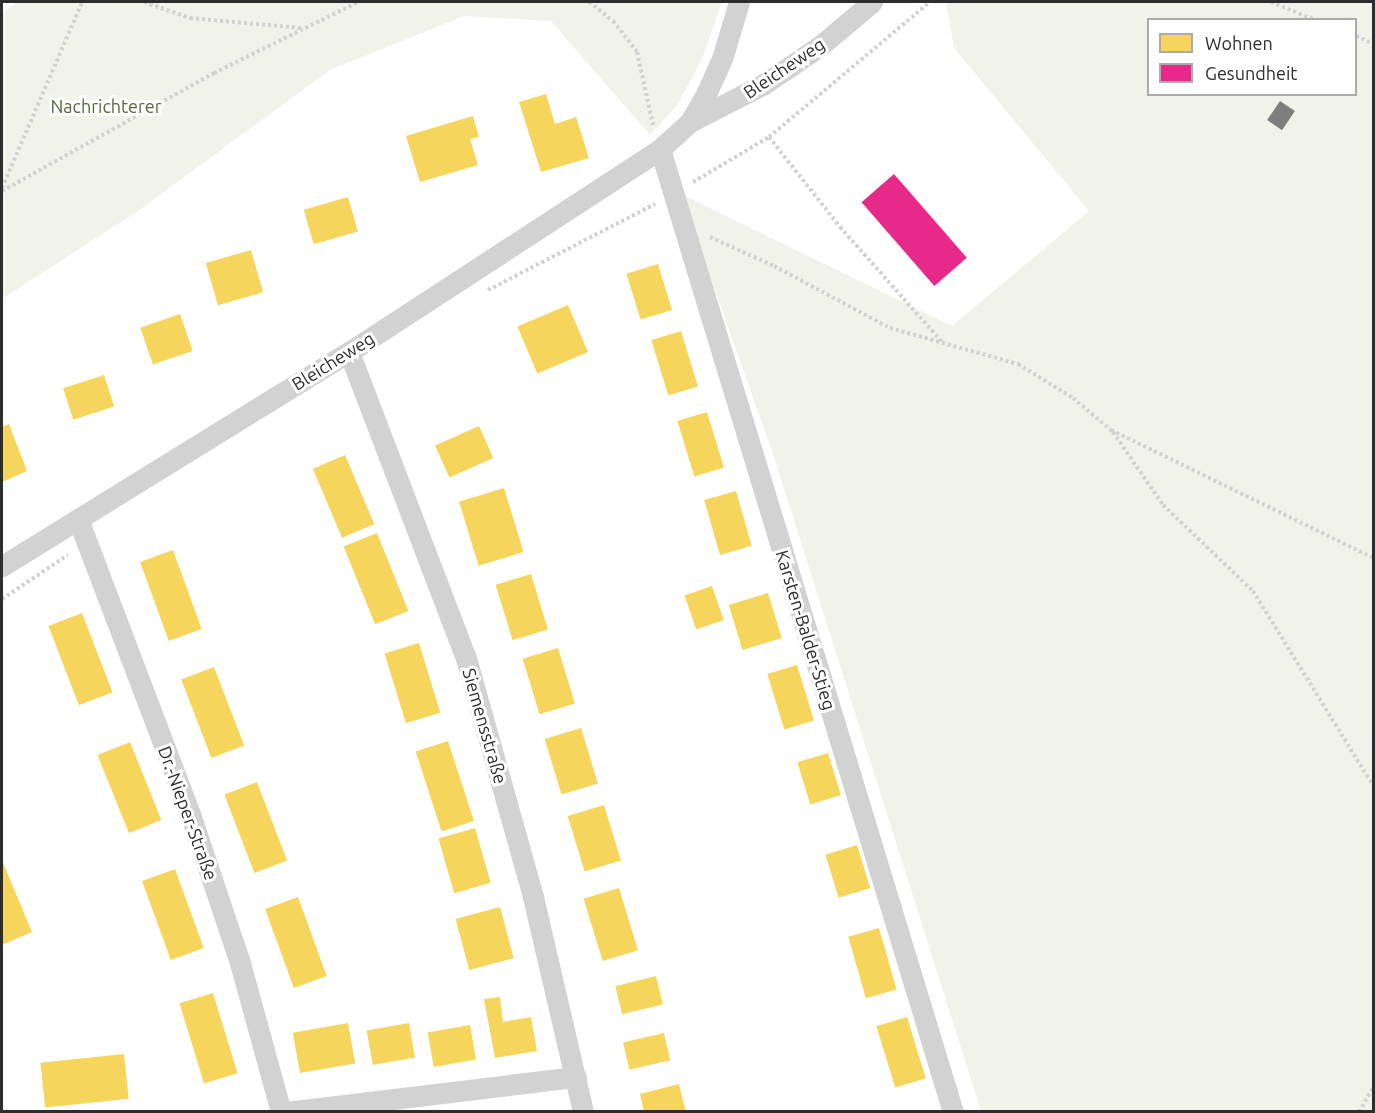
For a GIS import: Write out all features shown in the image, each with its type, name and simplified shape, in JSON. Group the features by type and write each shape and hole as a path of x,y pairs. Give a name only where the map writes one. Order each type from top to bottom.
{"street":[{"path":"690,122 722,59 739,2"},
{"name":"Bleicheweg","path":"2,566 349,352 660,149 690,122 764,84 820,46 872,2"},
{"name":"Karsten-Balder-Stieg","path":"660,149 672,195 953,1112"},
{"name":"Siemensstraße","path":"349,352 466,658 533,897 584,1112"},
{"name":"Dr.-Nieper-Straße","path":"78,519 190,814 240,963 281,1112"},
{"path":"286,1112 576,1077"}],"path":[{"path":"2,189 82,2"},
{"path":"144,2 190,18 303,28"},
{"path":"2,189 303,28 358,2"},
{"path":"589,2 613,21 637,52 660,149"},
{"path":"672,195 769,137 930,2"},
{"path":"1271,2 1310,18"},
{"path":"1357,36 1374,44"},
{"path":"769,137 840,227 944,343"},
{"path":"701,230 890,328 1018,364 1073,398 1111,430 1374,558"},
{"path":"1111,430 1163,505 1253,591 1374,787"},
{"path":"1359,1112 1374,1086"}],"green space":[{"name":"Nachrichterer","path":"17,2 722,2 702,59 678,104 650,135 551,21 464,16 330,70 138,211 2,299 2,13"},
{"path":"946,2 1373,2 1373,1111 981,1111 774,457 681,194 952,326 1089,211 954,48"}],"building: Wohnen":[{"path":"546,94 555,124 576,117 589,158 541,172 519,102"},
{"path":"473,116 479,137 470,139 478,165 420,182 406,136"},
{"path":"348,197 358,232 314,244 304,210"},
{"path":"251,250 263,292 218,305 206,263"},
{"path":"658,264 672,310 640,320 626,274"},
{"path":"568,305 588,352 537,373 517,326"},
{"path":"180,314 193,351 153,365 140,328"},
{"path":"681,331 698,386 668,396 651,340"},
{"path":"104,375 114,406 73,420 63,388"},
{"path":"707,412 724,467 694,477 677,421"},
{"path":"9,424 27,471 2,482 2,427"},
{"path":"479,426 493,458 449,477 435,446"},
{"path":"345,455 374,524 342,538 313,469"},
{"path":"504,488 524,552 479,566 459,502"},
{"path":"736,491 752,546 720,555 704,500"},
{"path":"377,533 408,611 375,624 344,546"},
{"path":"173,550 202,629 169,641 140,562"},
{"path":"531,574 548,629 513,640 496,585"},
{"path":"712,586 724,620 696,629 685,595"},
{"path":"768,593 782,638 743,650 729,605"},
{"path":"82,613 112,692 79,705 48,626"},
{"path":"419,643 440,713 406,723 385,654"},
{"path":"558,648 575,703 540,714 523,659"},
{"path":"797,665 814,720 784,730 767,674"},
{"path":"214,667 244,745 211,758 181,680"},
{"path":"581,728 598,783 562,795 545,739"},
{"path":"448,741 474,821 442,831 416,752"},
{"path":"130,742 161,820 129,833 98,755"},
{"path":"828,753 841,795 810,804 797,762"},
{"path":"257,782 287,860 254,873 224,795"},
{"path":"604,805 621,860 585,872 568,816"},
{"path":"475,828 491,883 454,893 438,838"},
{"path":"857,845 870,888 839,898 825,855"},
{"path":"2,860 32,932 2,945"},
{"path":"175,869 204,948 171,960 142,881"},
{"path":"619,888 638,950 603,961 584,899"},
{"path":"298,897 327,976 294,988 265,909"},
{"path":"500,907 514,958 469,970 456,919"},
{"path":"879,928 897,990 866,998 848,937"},
{"path":"656,976 663,1004 622,1014 615,986"},
{"path":"213,993 238,1073 204,1084 180,1003"},
{"path":"500,997 503,1022 531,1017 537,1051 495,1058 484,999"},
{"path":"907,1017 926,1078 895,1088 876,1026"},
{"path":"348,1023 355,1063 300,1073 293,1033"},
{"path":"409,1023 415,1057 373,1065 367,1030"},
{"path":"470,1025 476,1059 434,1067 428,1032"},
{"path":"664,1033 670,1060 629,1070 623,1042"},
{"path":"124,1054 129,1099 45,1108 40,1063"},
{"path":"679,1084 686,1112 644,1112 640,1094"}],"building: Gesundheit":[{"path":"894,174 967,258 934,286 862,202"}],"building: Sonstige":[{"path":"1280,101 1295,111 1282,130 1267,120"}]}
